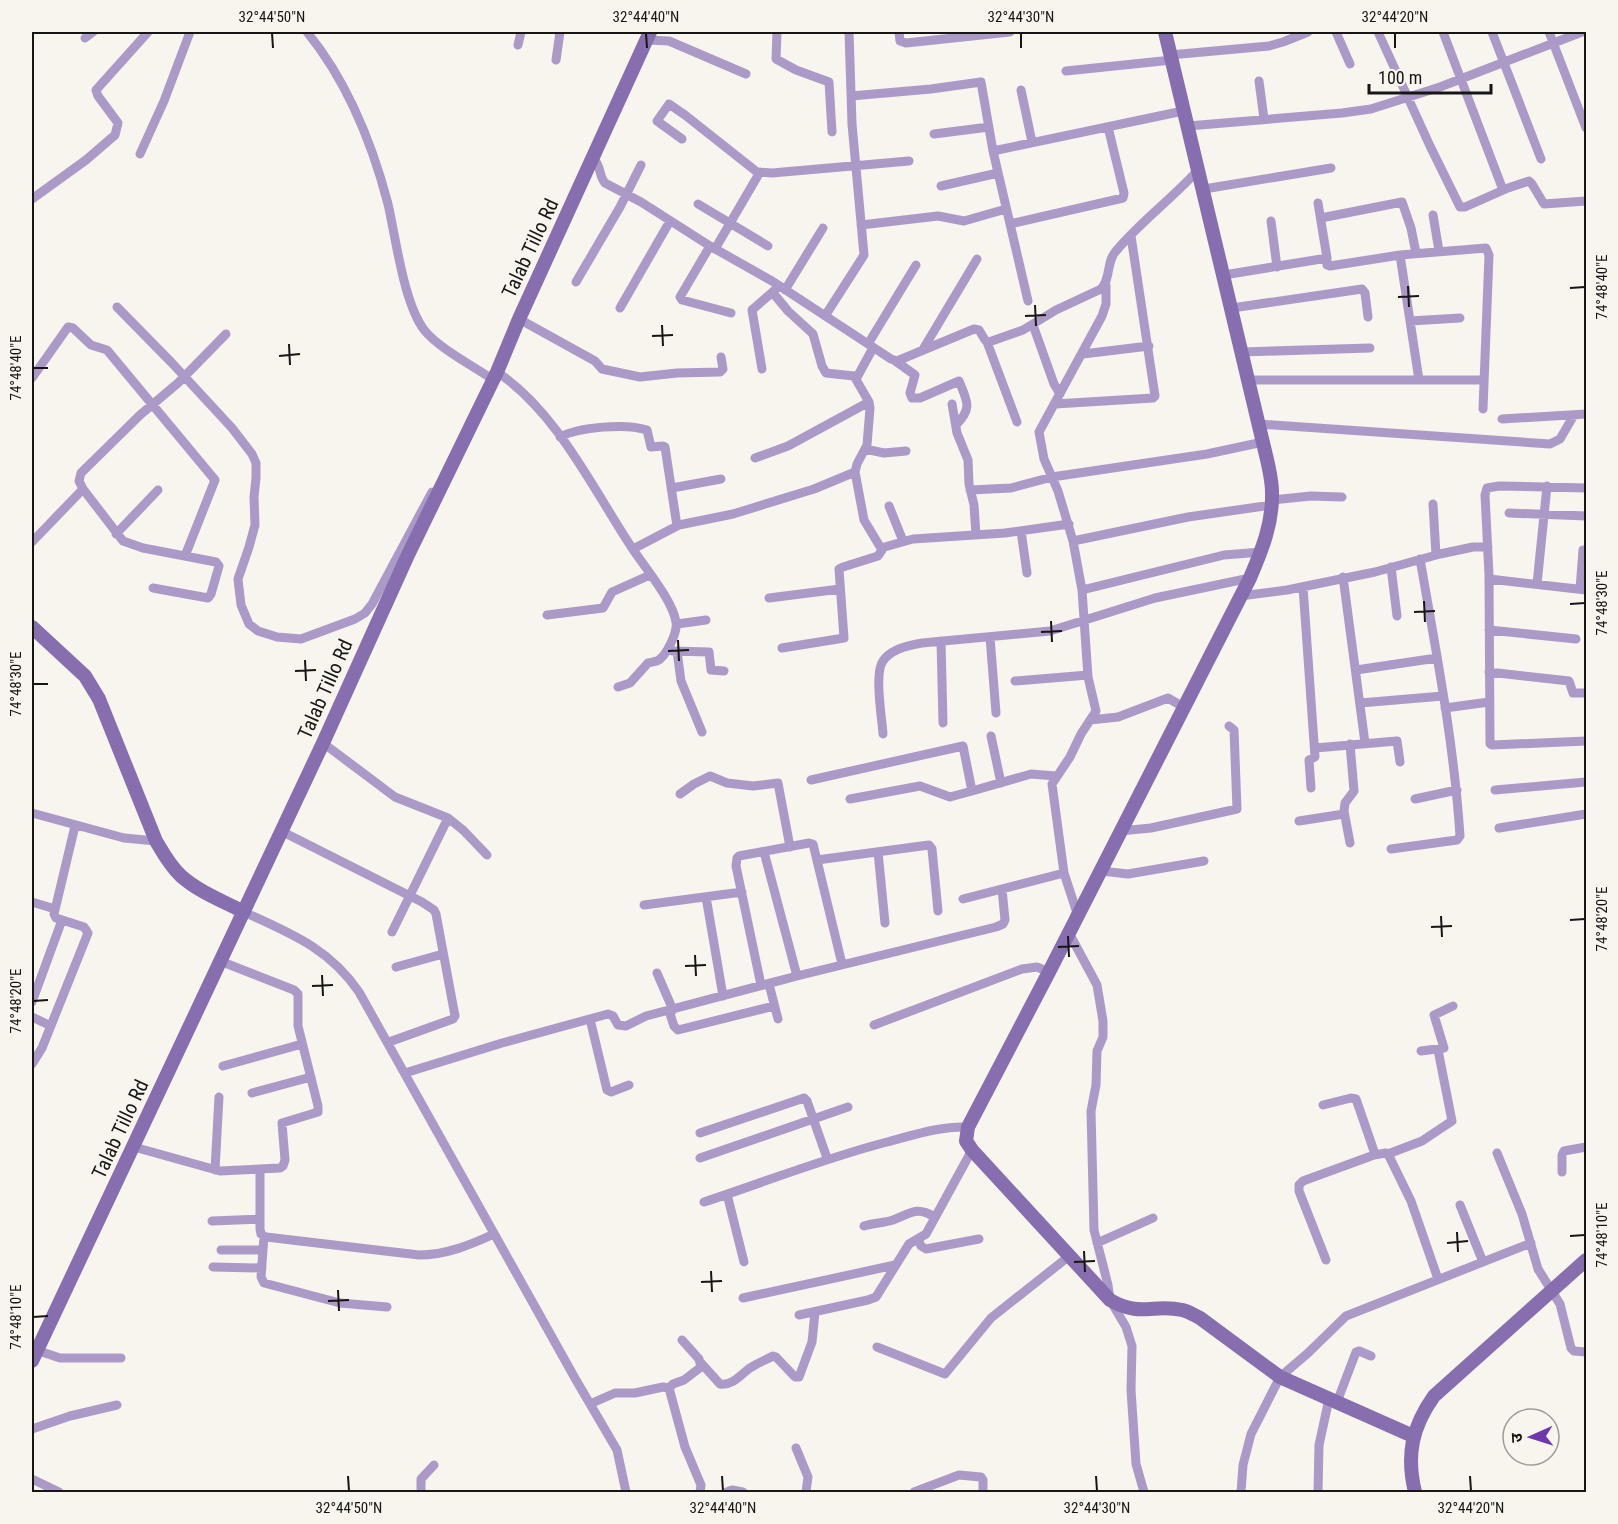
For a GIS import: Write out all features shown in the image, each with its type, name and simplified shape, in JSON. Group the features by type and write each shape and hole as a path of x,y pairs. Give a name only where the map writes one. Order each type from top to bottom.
{"street":[{"path":"85,39 93,32"},
{"path":"32,199 86,160 115,135 118,128 115,118 96,90 148,32"},
{"path":"140,154 164,101 190,32"},
{"path":"307,32 344,89 368,140 385,192 408,292 418,320 434,340 494,376 519,388 531,400 592,482 668,602 677,624 675,636 658,661 648,663 630,683 618,687"},
{"path":"518,45 521,32"},
{"path":"556,60 560,32"},
{"path":"777,32 776,59 829,82 832,132"},
{"path":"825,316 862,258 864,250 851,96 849,32"},
{"path":"899,32 900,41 906,43 969,34 1010,32"},
{"path":"1144,1492 1136,1464 1131,1390 1132,1347 1126,1327 1110,1300 1068,1257 966,1141 968,1127 1050,972 1120,831 1245,596 1250,578 1262,552 1275,501 1263,442 1263,424 1236,307 1208,188 1199,170 1192,125 1183,111 1175,56 1165,32"},
{"path":"1066,71 1269,46 1308,32"},
{"path":"1336,32 1350,64"},
{"path":"1378,32 1460,207 1529,181 1544,204 1587,201"},
{"path":"1443,32 1503,190"},
{"path":"1492,32 1541,159"},
{"path":"1549,32 1586,128"},
{"path":"1192,125 1358,111 1409,98 1582,32"},
{"path":"648,36 669,40 746,74"},
{"name":"Talab Tillo Rd","path":"34,1355 323,743 373,628 494,376 648,36"},
{"path":"851,96 931,89 980,81 993,151 1028,301"},
{"path":"1259,81 1264,118"},
{"path":"1021,90 1032,142"},
{"path":"682,139 657,121 669,104 750,168 760,172 772,173 909,161"},
{"path":"993,151 1183,111"},
{"path":"933,134 989,127"},
{"path":"1010,224 1123,198 1124,193 1108,127"},
{"path":"593,158 600,166 603,181 624,200 712,247 777,290 825,316 915,375 910,393 912,398 920,398 959,381 968,407 966,414 956,425"},
{"path":"576,282 624,200 641,165"},
{"path":"1208,188 1331,168"},
{"path":"1078,916 1064,873 1052,788 1056,776 1095,714 1096,706 1088,675 1082,590 1069,524 1039,440 1041,426 1083,354 1105,308 1106,285 1112,256 1199,170"},
{"path":"730,313 681,299 680,295 700,261 729,224 760,172"},
{"path":"941,186 998,172"},
{"path":"1321,218 1402,202 1411,228 1416,254"},
{"path":"1318,203 1327,264 1330,266 1400,255 1483,247 1488,249 1483,409"},
{"path":"698,204 768,246"},
{"path":"861,225 938,216 961,222 1006,209"},
{"path":"1433,215 1439,251"},
{"path":"1271,221 1277,267"},
{"path":"620,308 668,225"},
{"path":"762,369 752,310 777,290 823,228"},
{"path":"1055,404 1154,397 1149,346 1131,236"},
{"path":"1400,255 1419,380"},
{"path":"1228,274 1327,258"},
{"path":"922,351 977,259"},
{"path":"856,380 871,346 916,265"},
{"path":"987,342 1015,334 1056,310 1099,291 1106,285"},
{"path":"1236,307 1362,289 1365,293 1368,317"},
{"path":"777,290 788,311 813,334 826,374 854,376 869,402 865,449 855,472 864,520 882,552 878,556 841,568 839,571 844,639 782,648"},
{"path":"117,308 171,362 180,380 232,428 256,463 255,525 238,574 237,589 246,618 258,631 277,637 301,639 338,626 365,613 372,604 426,502 448,471"},
{"path":"1410,321 1461,318"},
{"path":"519,319 593,359 602,369 635,376 720,372 723,369 721,357"},
{"path":"1033,325 1054,384 1060,394"},
{"path":"32,378 67,328 71,327 91,345 107,350 215,480 185,556"},
{"path":"894,360 974,329 980,330 987,342 1017,422"},
{"path":"153,588 205,598 209,596 219,568 218,564 133,546 123,541 83,489 79,481 81,472 123,430 169,392 226,334"},
{"path":"1083,354 1149,346"},
{"path":"1246,352 1370,348"},
{"path":"1253,380 1484,380"},
{"path":"755,458 788,446 869,402"},
{"path":"952,404 958,438 967,455 976,535"},
{"path":"1502,419 1587,414"},
{"path":"1263,424 1550,444 1560,439 1574,415"},
{"path":"560,437 569,432 615,428 644,429 648,432 651,447 665,447 677,526"},
{"path":"970,490 1011,488 1052,477 1207,454 1263,442"},
{"path":"865,449 884,453 906,451"},
{"path":"633,549 677,526 733,514 814,489 855,472"},
{"path":"672,488 721,479"},
{"path":"1537,584 1547,486"},
{"path":"1587,488 1547,486 1487,488 1485,495 1489,579 1491,745 1587,741"},
{"path":"32,542 83,489"},
{"path":"116,534 158,490"},
{"path":"1072,541 1275,501 1311,496 1342,496"},
{"path":"1433,504 1436,555"},
{"path":"889,506 903,541"},
{"path":"1509,513 1587,516"},
{"path":"881,548 903,541 1021,531 1069,524"},
{"path":"1021,531 1027,573"},
{"path":"1245,596 1303,587 1473,547 1488,547"},
{"path":"1489,579 1583,590 1583,550"},
{"path":"1082,590 1224,555 1262,552"},
{"path":"1391,849 1459,839 1457,790 1420,559"},
{"path":"1391,567 1397,616"},
{"path":"547,615 603,608 612,592 650,575"},
{"path":"1343,577 1365,743"},
{"path":"883,734 879,680 881,664 889,656 909,646 1050,631 1155,598 1250,578"},
{"path":"1303,587 1315,748 1315,758 1309,760 1311,788"},
{"path":"769,598 840,589"},
{"path":"677,624 706,620"},
{"path":"32,627 80,670 90,682 156,841 179,874 192,884 244,912 311,944 331,959 355,986 389,1042 494,1234 617,1450 626,1492"},
{"path":"1489,630 1576,639"},
{"path":"990,637 996,713"},
{"path":"941,641 944,723"},
{"path":"666,651 709,652 711,670 724,671"},
{"path":"677,651 681,681 702,732"},
{"path":"1356,670 1437,658"},
{"path":"1490,672 1569,681 1573,693 1587,693"},
{"path":"1015,681 1088,675"},
{"path":"1360,703 1443,696"},
{"path":"1090,720 1126,714 1167,698 1185,708"},
{"path":"1445,708 1489,702"},
{"path":"1120,831 1159,826 1237,809 1234,730 1229,726"},
{"path":"991,736 1001,783"},
{"path":"1315,748 1397,741 1400,762"},
{"path":"323,743 395,797 448,818 487,855"},
{"path":"1350,744 1354,791 1345,803 1344,814 1350,843"},
{"path":"811,780 963,746 972,791"},
{"path":"850,799 920,786 950,797 1031,774 1056,776"},
{"path":"680,794 710,777 727,783 753,786 778,783 790,847"},
{"path":"1495,790 1587,782"},
{"path":"1415,799 1457,790"},
{"path":"32,813 124,838 156,841"},
{"path":"1299,821 1344,814"},
{"path":"1499,828 1587,814"},
{"path":"392,932 448,818"},
{"path":"32,1064 42,1048 88,933 84,927 55,916 75,826"},
{"path":"281,831 434,910 455,1009 454,1018 389,1042"},
{"path":"778,1018 765,985 736,866 737,858 813,844 842,964"},
{"path":"817,860 930,846 938,911"},
{"path":"764,852 797,975"},
{"path":"878,852 885,923"},
{"path":"1101,871 1128,874 1204,861"},
{"path":"963,899 1064,873"},
{"path":"405,1073 502,1043 610,1014 618,1025 624,1026 640,1018 797,975 1003,924 1005,918 1002,889"},
{"path":"644,905 742,892"},
{"path":"706,897 723,996"},
{"path":"32,902 55,909"},
{"path":"32,1002 62,920"},
{"path":"1069,933 1097,985 1104,1021 1103,1037 1097,1051 1096,1085 1091,1111 1093,1216 1110,1300"},
{"path":"396,967 443,954"},
{"path":"134,1147 215,1170 280,1168 284,1165 282,1122 318,1112 298,1026 298,994 294,990 220,962"},
{"path":"874,1025 1022,969 1037,967 1050,972"},
{"path":"657,973 671,1010 674,1026 680,1030 774,1006"},
{"path":"1421,1051 1444,1049 1434,1015 1454,1006"},
{"path":"32,1017 51,1026"},
{"path":"590,1019 607,1090 611,1092 629,1086"},
{"path":"223,1066 302,1044"},
{"path":"1326,1260 1299,1191 1299,1185 1303,1181 1376,1154 1388,1154 1422,1141 1452,1121 1438,1050"},
{"path":"252,1093 310,1077"},
{"path":"215,1170 219,1097"},
{"path":"700,1133 802,1098 807,1101 827,1158"},
{"path":"1323,1105 1356,1099 1376,1154"},
{"path":"700,1158 848,1107"},
{"path":"704,1202 827,1158 932,1130 968,1127"},
{"path":"1562,1172 1564,1150 1587,1147"},
{"path":"799,1315 876,1297 909,1244 926,1234 972,1150"},
{"path":"1388,1154 1407,1191 1438,1279"},
{"path":"1497,1154 1522,1214 1538,1269 1560,1304 1571,1348 1574,1351 1587,1352"},
{"path":"260,1169 260,1232 264,1236 394,1254 426,1255 463,1247 494,1234"},
{"path":"728,1194 744,1262"},
{"path":"1460,1205 1483,1262"},
{"path":"864,1226 890,1221 915,1211 926,1212 935,1217"},
{"path":"1097,1243 1153,1218"},
{"path":"212,1221 260,1219"},
{"path":"264,1236 261,1277 264,1283 340,1303 387,1307"},
{"path":"918,1239 921,1246 926,1249 979,1239"},
{"path":"1241,1492 1243,1465 1251,1434 1280,1377 1308,1353 1342,1317 1531,1242"},
{"path":"221,1250 263,1250"},
{"path":"877,1347 945,1374 991,1318 1068,1257"},
{"path":"1415,1492 1411,1469 1413,1436 1419,1420 1434,1396 1554,1294 1587,1260"},
{"path":"743,1298 895,1265"},
{"path":"213,1267 262,1268"},
{"path":"1110,1300 1135,1310 1187,1311 1200,1318 1280,1377 1413,1436"},
{"path":"682,1340 722,1384 732,1382 773,1356 795,1377 799,1377 812,1342 815,1312"},
{"path":"1318,1492 1319,1445 1333,1400 1356,1352 1371,1356"},
{"path":"34,1355 60,1358 121,1358"},
{"path":"590,1404 615,1393 635,1393 663,1387 669,1388 699,1369 701,1363"},
{"path":"669,1388 685,1447 701,1485 700,1492"},
{"path":"32,1428 117,1405"},
{"path":"796,1448 808,1477 806,1492"},
{"path":"421,1492 420,1481 434,1465"},
{"path":"914,1492 967,1474 981,1477 983,1492"},
{"path":"32,1479 59,1492"},
{"path":"727,1492 732,1490 743,1492"}]}
